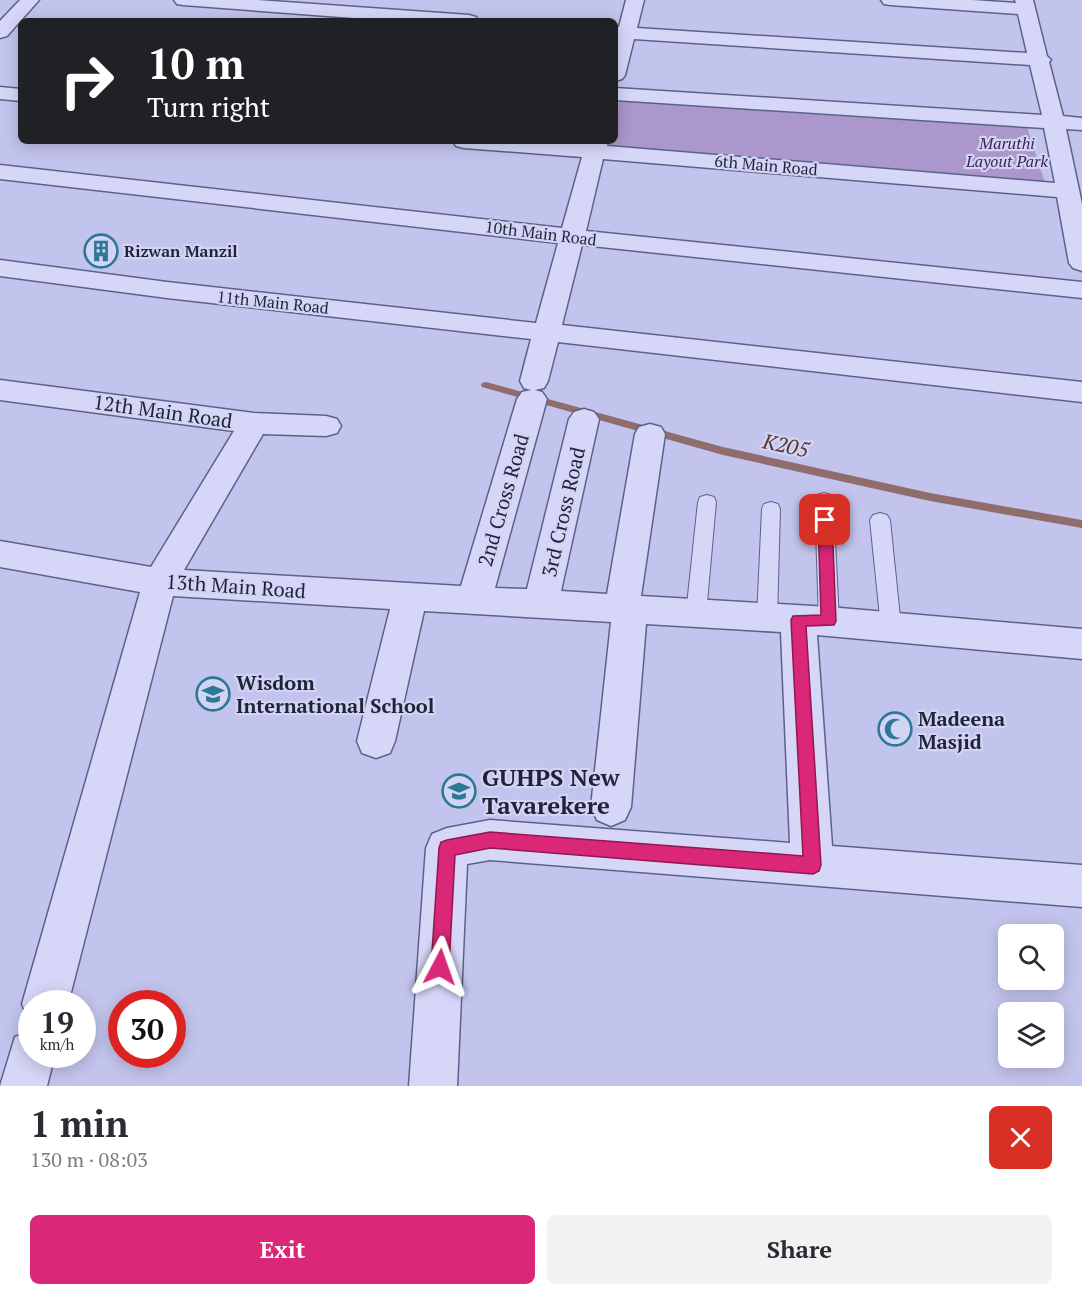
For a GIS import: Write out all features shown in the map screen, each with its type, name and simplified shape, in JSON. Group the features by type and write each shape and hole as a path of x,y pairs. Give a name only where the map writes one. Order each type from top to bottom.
{"street":[{"path":"4,39 30,0"},
{"path":"183,0 428,18"},
{"path":"618,54 621,32 635,0"},
{"path":"890,0 1025,4 1041,60 1082,263"},
{"path":"621,32 1041,60"},
{"path":"0,93 18,95"},
{"path":"618,94 1082,124"},
{"name":"6th Main Road","path":"543,144 596,146 1068,191"},
{"name":"2nd Cross Road","path":"474,601 533,390 596,146"},
{"name":"10th Main Road","path":"0,172 572,237 1082,291"},
{"name":"11th Main Road","path":"0,268 167,290 1082,392"},
{"name":"12th Main Road","path":"0,390 254,423 326,426"},
{"name":"3rd Cross Road","path":"541,605 584,419"},
{"path":"49,990 160,582 254,423"},
{"path":"611,807 626,610 650,434"},
{"name":"13th Main Road","path":"0,555 160,582 798,620 1082,644"},
{"path":"376,741 410,597"},
{"path":"798,620 813,865"},
{"path":"433,1086 447,848 490,840 1082,886"},
{"path":"23,1086 28,1068"}],"lane":[{"path":"798,620 824,500"},
{"path":"696,614 707,502"},
{"path":"771,509 798,620"},
{"path":"880,520 891,627"}],"green space":[{"name":"Maruthi Layout Park","path":"620,97 1027,127 1045,183 609,148 610,144 618,144"}],"waterway":[{"name":"K205","path":"486,385 723,451 930,497 1082,524"}],"place":[{"name":"Rizwan Manzil","path":"101,251"},
{"name":"Wisdom International School","path":"213,694"},
{"name":"Madeena Masjid","path":"895,729"},
{"name":"GUHPS New Tavarekere","path":"459,791"}],"route":[{"path":"440,967 447,848 490,840 813,865 798,620 829,621 825,520"}]}
